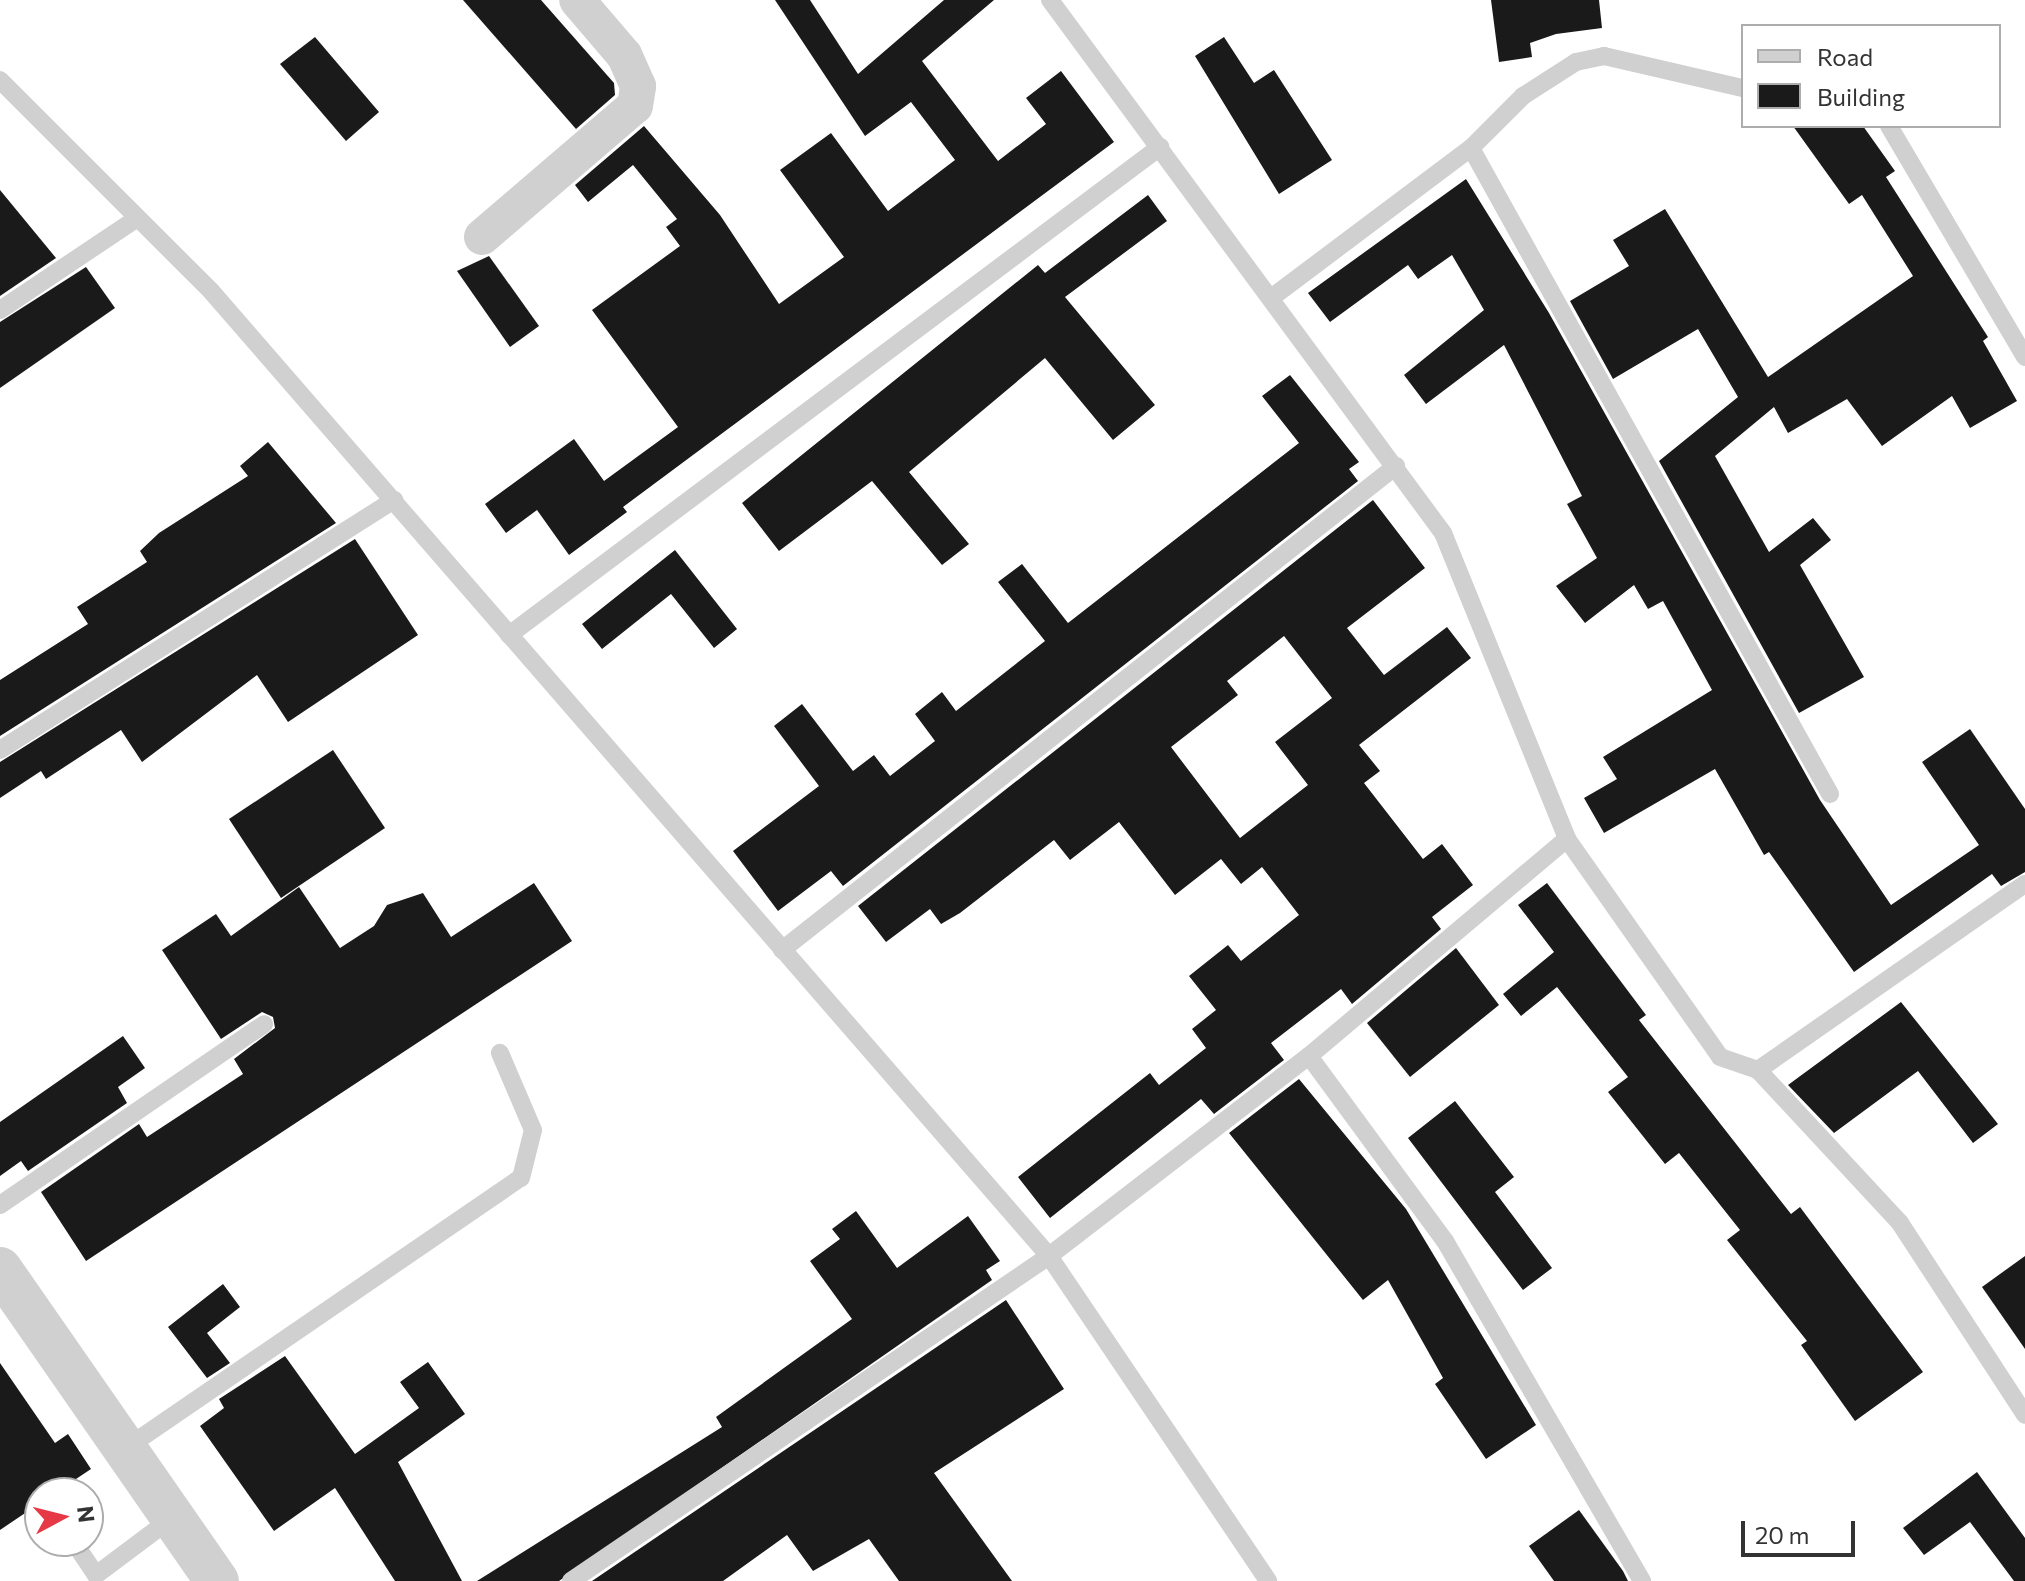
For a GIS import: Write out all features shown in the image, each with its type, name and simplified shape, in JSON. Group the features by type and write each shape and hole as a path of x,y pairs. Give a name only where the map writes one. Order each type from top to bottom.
{"street":[{"path":"482,237 635,106 638,86 624,55 577,0"},
{"path":"0,1269 217,1581"}],"lane":[{"path":"1050,0 1275,295 1443,533 1567,839 1720,1057 1758,1070 1900,1223 2019,1392 2025,1415"},
{"path":"1275,295 1471,148 1523,96 1576,62 1604,56 1741,88"},
{"path":"0,80 211,291 1049,1256 1268,1581"},
{"path":"1890,128 2025,357"},
{"path":"509,635 1160,147"},
{"path":"1471,148 1830,794"},
{"path":"0,310 136,219"},
{"path":"782,950 1396,466"},
{"path":"0,750 394,500"},
{"path":"571,1581 1049,1256 1309,1056 1567,839"},
{"path":"1758,1070 2025,884"},
{"path":"0,1205 264,1024"},
{"path":"126,1448 521,1178 533,1130 500,1053"},
{"path":"1309,1056 1445,1241 1642,1581"},
{"path":"84,1557 96,1575 172,1518"}],"building":[{"path":"463,0 541,0 614,83 615,95 576,129"},
{"path":"775,0 810,0 858,74 944,0 994,0 922,61 998,161 1046,124 1026,98 1061,71 1114,142 623,507 627,512 569,555 537,510 506,533 485,504 574,439 604,481 678,427 592,310 680,246 666,227 677,219 633,165 588,202 575,185 644,126 720,215 779,304 844,257 780,170 831,133 888,211 955,160 911,102 865,136"},
{"path":"1491,0 1599,0 1602,28 1556,34 1530,43 1532,57 1499,62"},
{"path":"315,37 379,112 346,141 280,64"},
{"path":"1224,37 1254,83 1274,70 1332,160 1279,194 1195,56"},
{"path":"1794,128 1864,128 1895,171 1886,177 1988,337 1983,341 2017,401 1970,428 1952,396 1882,446 1847,399 1788,433 1774,407 1715,456 1769,552 1813,518 1831,540 1800,565 1864,677 1799,713 1659,461 1738,397 1698,329 1613,379 1570,301 1629,266 1613,240 1665,209 1768,377 1913,276 1862,195 1849,204"},
{"path":"1466,179 1549,313 1820,800 1891,905 1979,845 1922,762 1970,729 2025,809 2025,872 2001,886 1992,874 1854,972 1769,852 1764,855 1715,769 1604,833 1584,798 1617,779 1603,757 1712,690 1663,601 1648,609 1634,585 1585,623 1556,586 1597,558 1567,504 1582,496 1504,345 1426,404 1404,375 1484,310 1452,255 1418,279 1408,265 1330,322 1308,293"},
{"path":"0,190 56,258 0,296"},
{"path":"1148,195 1167,221 1065,297 1155,405 1113,440 1045,358 909,472 969,544 942,565 872,481 779,551 742,503 1038,265 1045,273"},
{"path":"489,256 539,326 510,347 457,271"},
{"path":"86,267 115,308 0,388 0,322"},
{"path":"1290,375 1359,462 1349,469 1358,481 843,886 831,871 778,911 733,851 819,786 774,726 802,704 853,771 874,755 890,776 935,741 915,714 942,692 956,711 1045,641 998,582 1022,564 1068,623 1299,443 1262,396"},
{"path":"268,442 336,523 0,736 0,680 88,624 77,607 147,562 140,551 159,533 248,476 240,466"},
{"path":"1373,500 1425,568 1347,628 1384,675 1447,627 1471,658 1359,745 1380,771 1364,783 1423,859 1442,844 1473,885 1432,917 1441,929 1352,1004 1341,989 1271,1043 1284,1060 1214,1114 1201,1099 1050,1218 1018,1177 1150,1073 1159,1085 1206,1048 1192,1029 1216,1010 1189,976 1228,945 1241,961 1299,915 1262,867 1241,884 1221,859 1175,895 1119,822 1070,860 1054,840 960,913 941,924 930,909 886,942 858,906","holes":["1284,636 1332,698 1275,742 1308,785 1240,838 1171,747 1238,695 1227,681"]},
{"path":"355,539 418,635 288,722 257,675 142,762 121,730 46,779 41,771 0,798 0,762"},
{"path":"675,550 737,629 714,648 671,594 602,649 582,624"},
{"path":"333,750 385,828 281,898 229,819"},
{"path":"534,883 572,941 86,1261 41,1192 139,1124 147,1137 243,1074 234,1059 275,1028 273,1017 262,1012 221,1039 162,950 216,914 231,936 299,887 340,948 374,926 387,905 423,893 451,937"},
{"path":"1547,883 1646,1015 1639,1020 1791,1214 1800,1207 1923,1372 1855,1421 1801,1345 1807,1341 1727,1240 1740,1230 1679,1153 1665,1164 1608,1092 1628,1077 1557,987 1521,1016 1503,994 1554,952 1518,905"},
{"path":"1456,948 1499,1005 1410,1077 1367,1023"},
{"path":"1901,1002 1998,1124 1973,1143 1918,1071 1834,1133 1788,1085"},
{"path":"123,1036 145,1068 118,1087 127,1103 28,1171 21,1161 0,1176 0,1122"},
{"path":"1299,1079 1406,1209 1536,1425 1486,1459 1435,1384 1443,1378 1388,1280 1363,1300 1229,1133"},
{"path":"1455,1101 1514,1177 1495,1192 1552,1268 1523,1290 1408,1138"},
{"path":"856,1211 897,1268 968,1216 1000,1261 986,1270 992,1280 559,1581 477,1581 722,1427 716,1417 852,1319 810,1261 840,1239 832,1229"},
{"path":"2025,1256 2025,1349 1982,1287"},
{"path":"223,1284 240,1307 207,1333 230,1363 207,1378 168,1327"},
{"path":"1006,1300 1064,1389 934,1473 1012,1581 899,1581 869,1539 813,1571 787,1535 723,1581 592,1581"},
{"path":"285,1356 355,1454 419,1408 400,1382 428,1362 465,1414 398,1462 462,1581 395,1581 335,1488 274,1531 200,1426 224,1408 219,1399"},
{"path":"0,1363 55,1443 68,1434 91,1469 79,1477 24,1477 24,1514 0,1530"},
{"path":"1977,1472 2025,1538 2025,1581 2014,1581 1970,1522 1924,1555 1903,1528"},
{"path":"1579,1510 1628,1581 1554,1581 1529,1546"}]}
